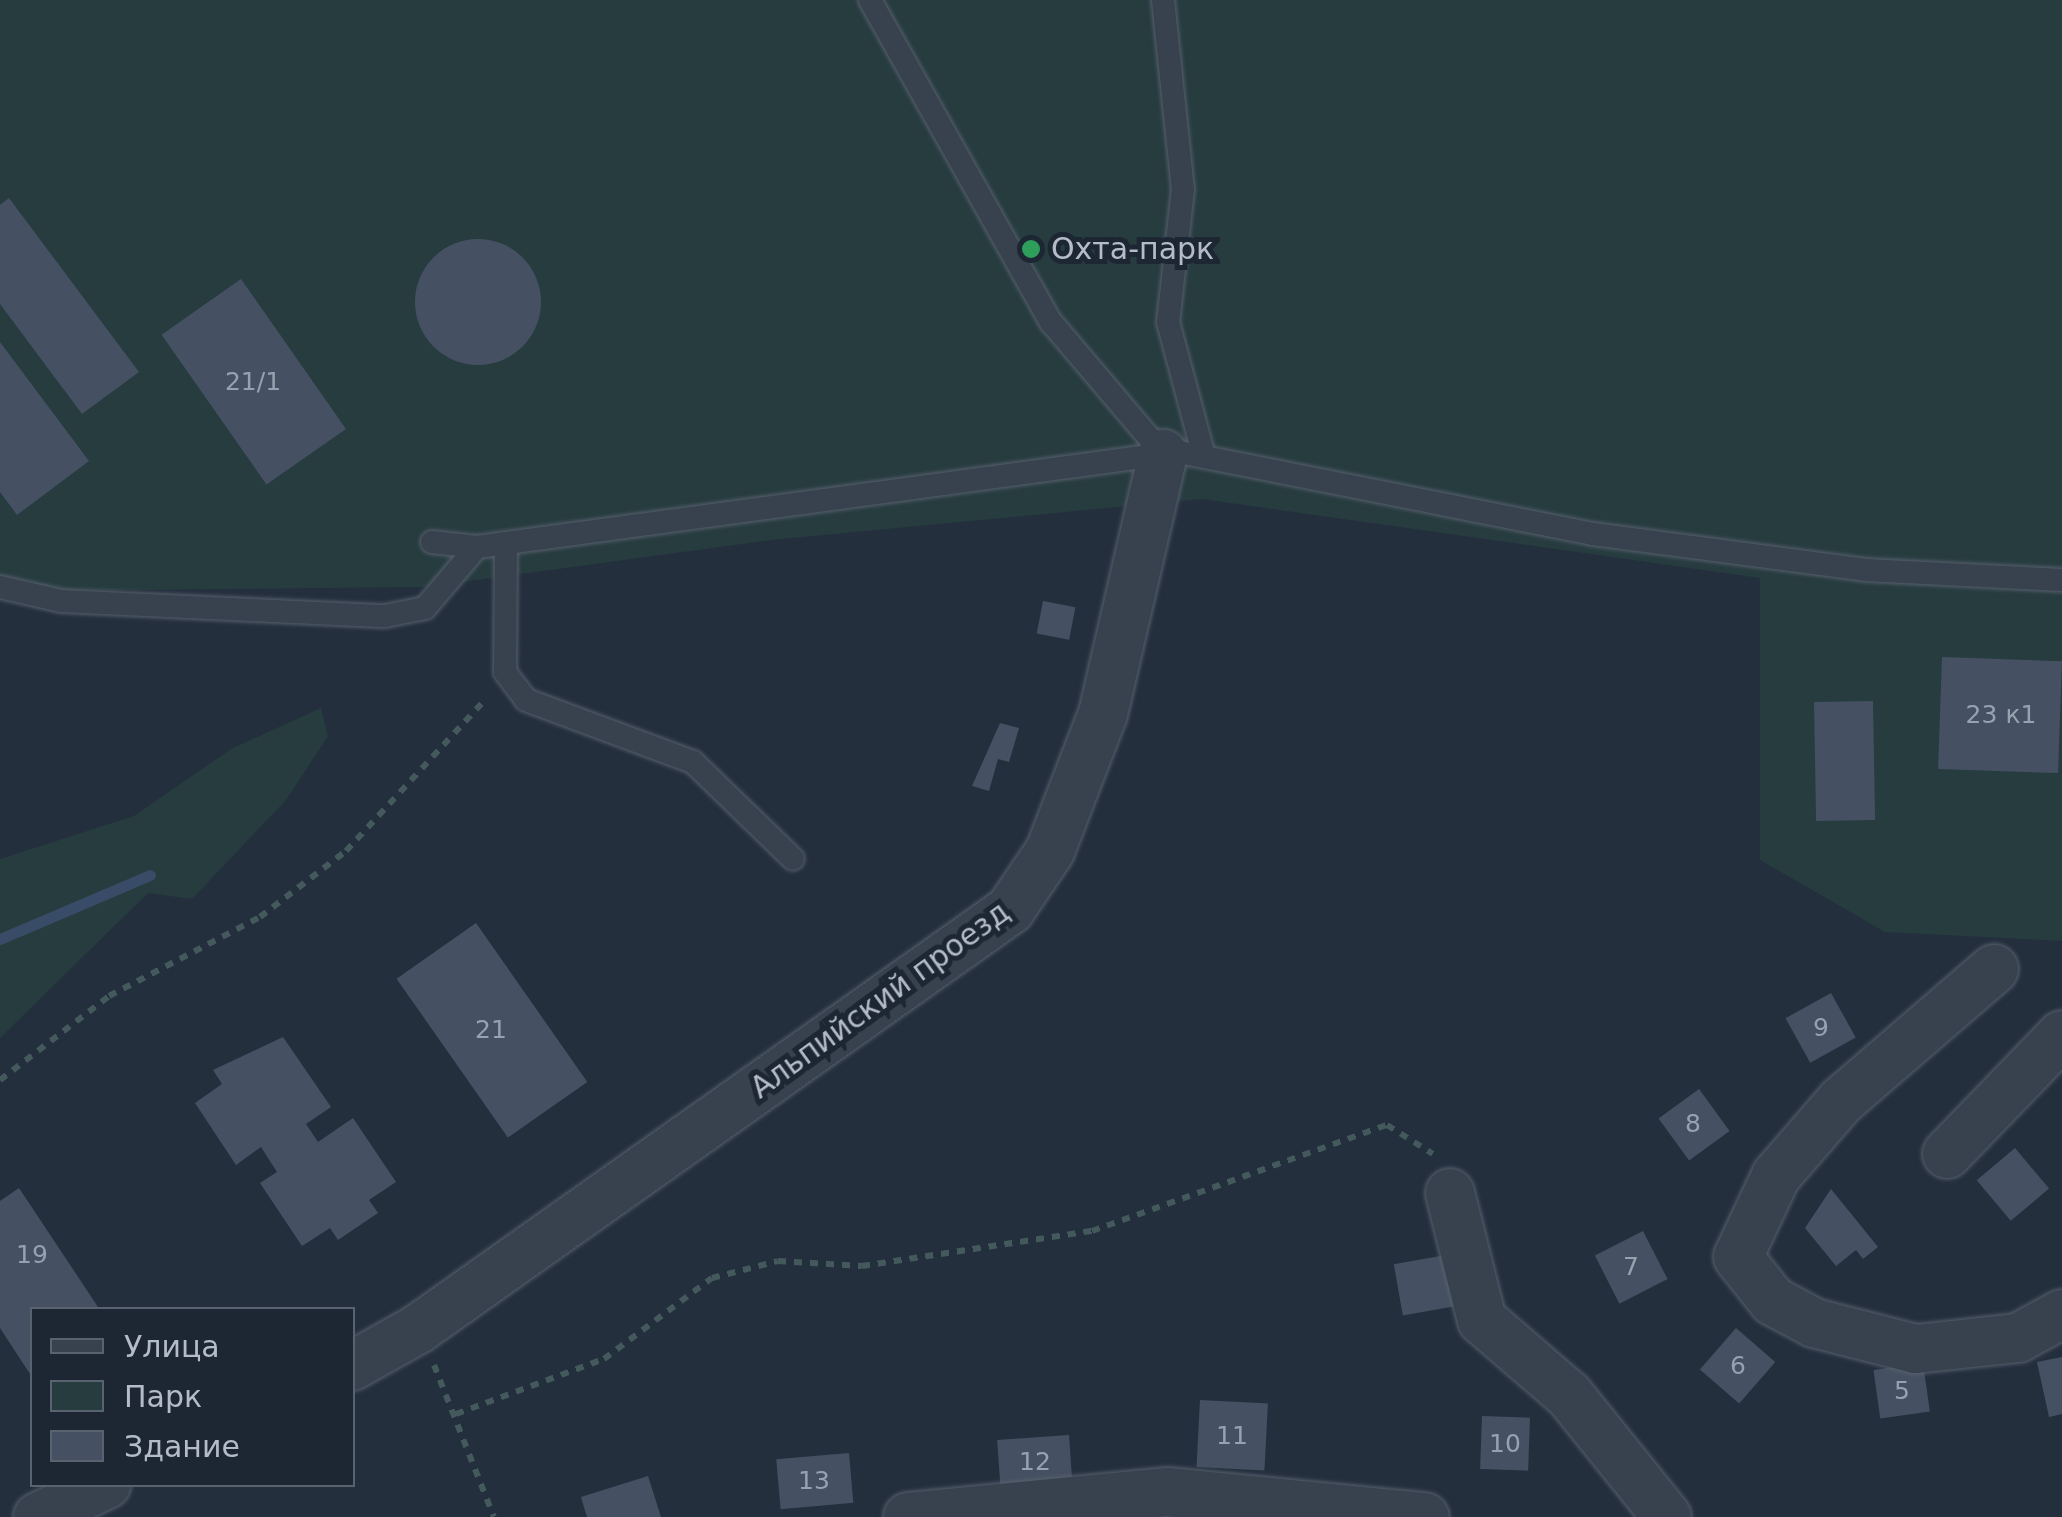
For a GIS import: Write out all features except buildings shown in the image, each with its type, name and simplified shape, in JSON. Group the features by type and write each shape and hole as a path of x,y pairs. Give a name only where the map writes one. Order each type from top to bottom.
{"street":[{"name":"Альпийский проезд","path":"355,1364 418,1329 1010,910 1050,851 1102,714 1183,454"},
{"path":"1994,968 1842,1101 1776,1176 1738,1257 1773,1302 1814,1323 1916,1349 2018,1338 2062,1314"},
{"path":"1946,1154 2062,1036"},
{"path":"1450,1193 1482,1320 1569,1395 1667,1517"},
{"path":"38,1517 101,1487"},
{"path":"908,1517 1168,1492 1425,1517"}],"lane":[{"path":"870,0 1051,322 1183,454"},
{"path":"1163,0 1183,189 1168,322 1183,454"},
{"path":"432,542 478,547 1183,454 1403,502 1593,534 1866,570 2062,580"},
{"path":"506,542 504,672 526,700 693,762 793,860"},
{"path":"0,587 61,600 385,616 425,608 478,547"}],"path":[{"path":"0,1080 109,996 260,917 346,851 504,672"},
{"path":"456,1414 604,1359 712,1278 778,1260 862,1266 1092,1231 1387,1126 1430,1144 1450,1193"},
{"path":"418,1329 456,1414 494,1517"}],"green space":[{"name":"Охта-парк","path":"0,0 2062,0 2062,941 1885,932 1760,860 1760,578 1202,499 771,540 425,587 36,591 0,578"},
{"path":"321,708 328,736 286,800 192,899 148,893 0,1038 0,859 134,816 231,749"}],"waterway":[{"path":"0,939 150,875"}],"place":[{"name":"Охта-парк","path":"1031,249"}]}
